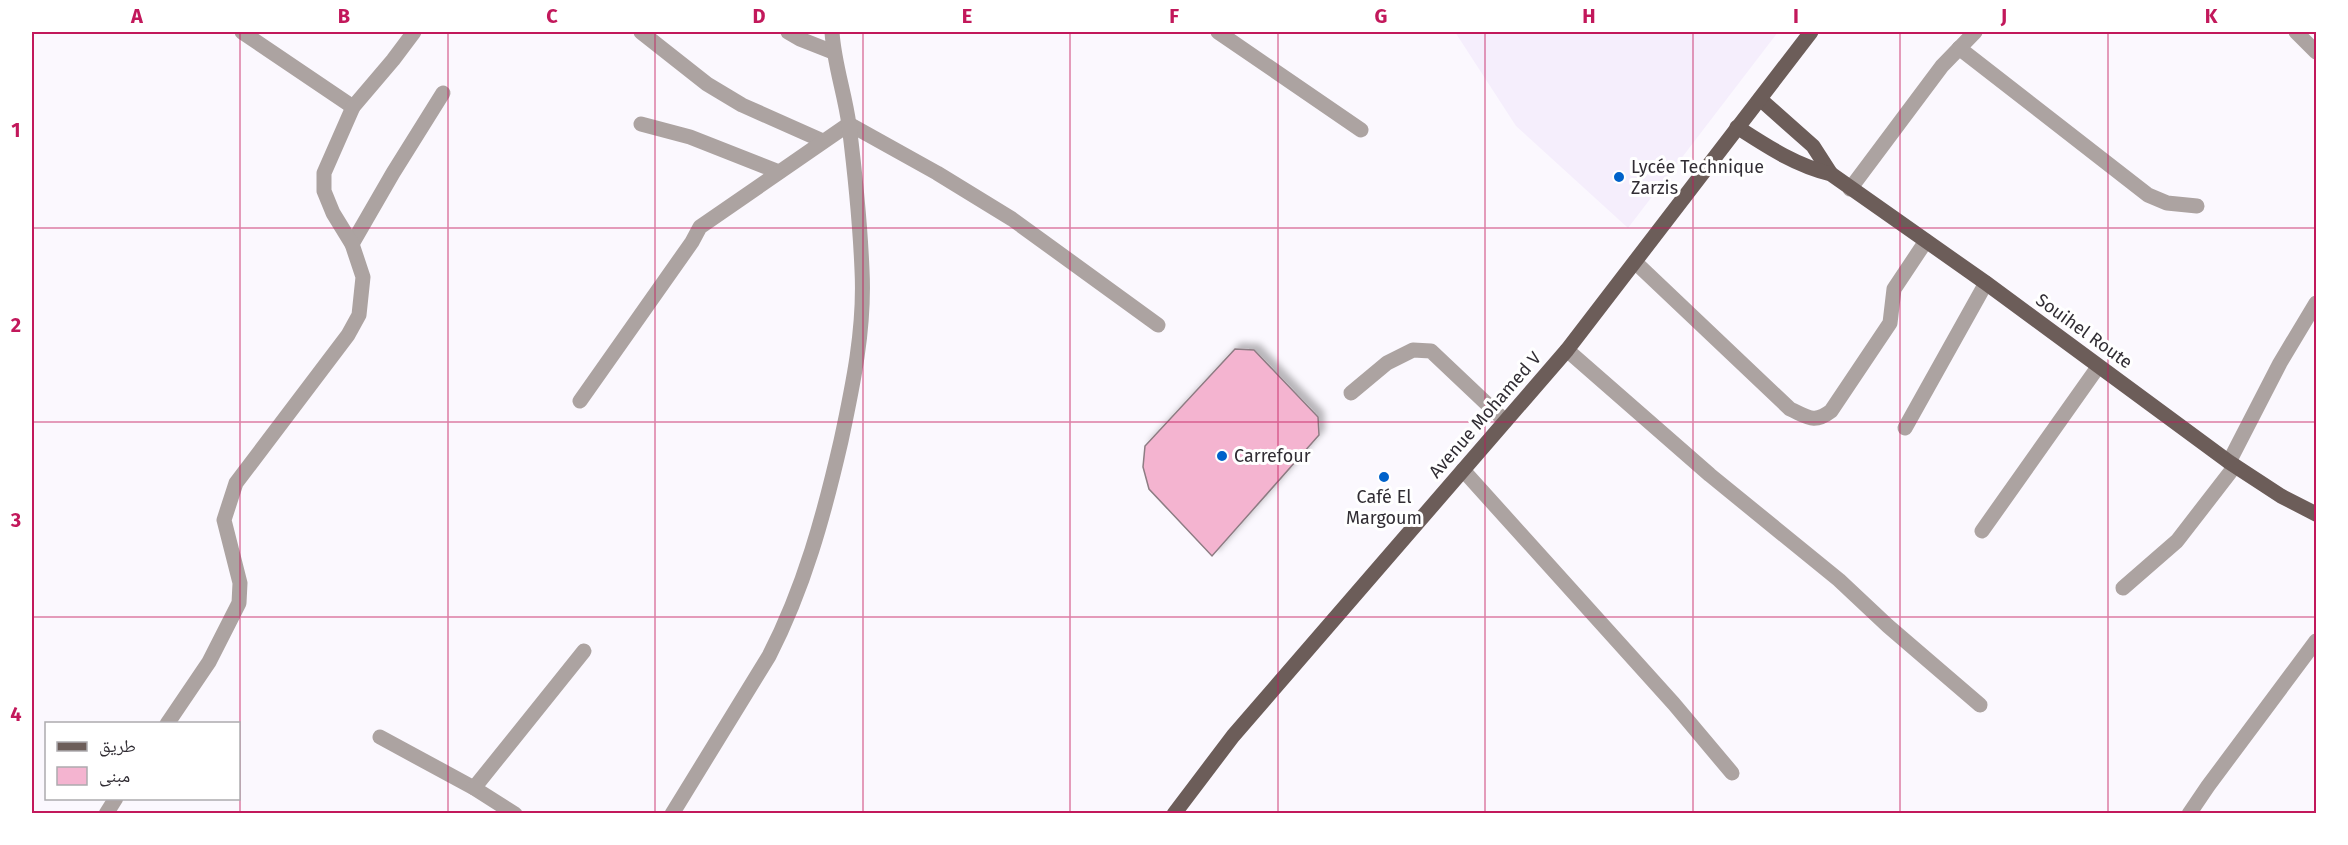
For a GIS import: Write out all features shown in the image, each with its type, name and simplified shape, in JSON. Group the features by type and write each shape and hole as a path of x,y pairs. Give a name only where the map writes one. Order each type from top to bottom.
{"main road":[{"name":"Avenue Mohamed V","path":"1174,813 1233,736 1567,350 1811,32"},
{"path":"1760,99 1813,146 1831,174"},
{"path":"1737,127 1782,156 1814,170 1831,174"},
{"name":"Souihel Route","path":"1831,174 1986,283 2232,464 2281,496 2316,514"}],"street":[{"path":"242,32 353,107"},
{"path":"168,722 209,662 239,603 240,583 224,520 236,483 348,335 358,315 363,277 352,244 333,213 324,191 324,173 353,107 414,32"},
{"path":"641,32 707,84 742,105 823,141"},
{"path":"788,32 834,52"},
{"path":"672,813 778,640 824,517 856,374 862,304 862,272 849,124 832,32"},
{"path":"1218,32 1360,130"},
{"path":"1850,189 1942,66 1975,32"},
{"path":"2296,32 2316,52"},
{"path":"1959,48 2148,195 2167,203 2197,206"},
{"path":"352,244 443,93"},
{"path":"641,124 690,137 779,172"},
{"path":"580,401 686,251 700,227 849,124"},
{"path":"849,124 937,173 1011,219 1158,325"},
{"path":"1635,262 1790,410 1813,419 1822,418 1831,411 1882,336 1891,318 1892,297 1896,284 1926,241"},
{"path":"1905,428 1986,283"},
{"path":"2123,588 2177,541 2232,464 2280,363 2316,303"},
{"path":"1351,393 1387,363 1413,350 1431,351 1505,421"},
{"path":"1567,350 1710,475 1839,580 1888,626 1980,705"},
{"path":"1982,531 2098,367"},
{"path":"1463,470 1560,575 1732,773"},
{"path":"2189,813 2316,640"},
{"path":"474,788 584,651"},
{"path":"380,737 515,813"},
{"path":"106,813 115,800"}],"shaded area":[{"name":"Lycée Technique Zarzis","path":"1455,32 1778,32 1628,228 1516,126"}],"building":[{"name":"Carrefour","path":"1235,349 1254,350 1318,417 1319,435 1212,556 1149,489 1143,467 1145,446"}],"place":[{"name":"Lycée Technique Zarzis","path":"1619,177"},
{"name":"Carrefour","path":"1222,456"},
{"name":"Café El Margoum","path":"1384,477"}]}
